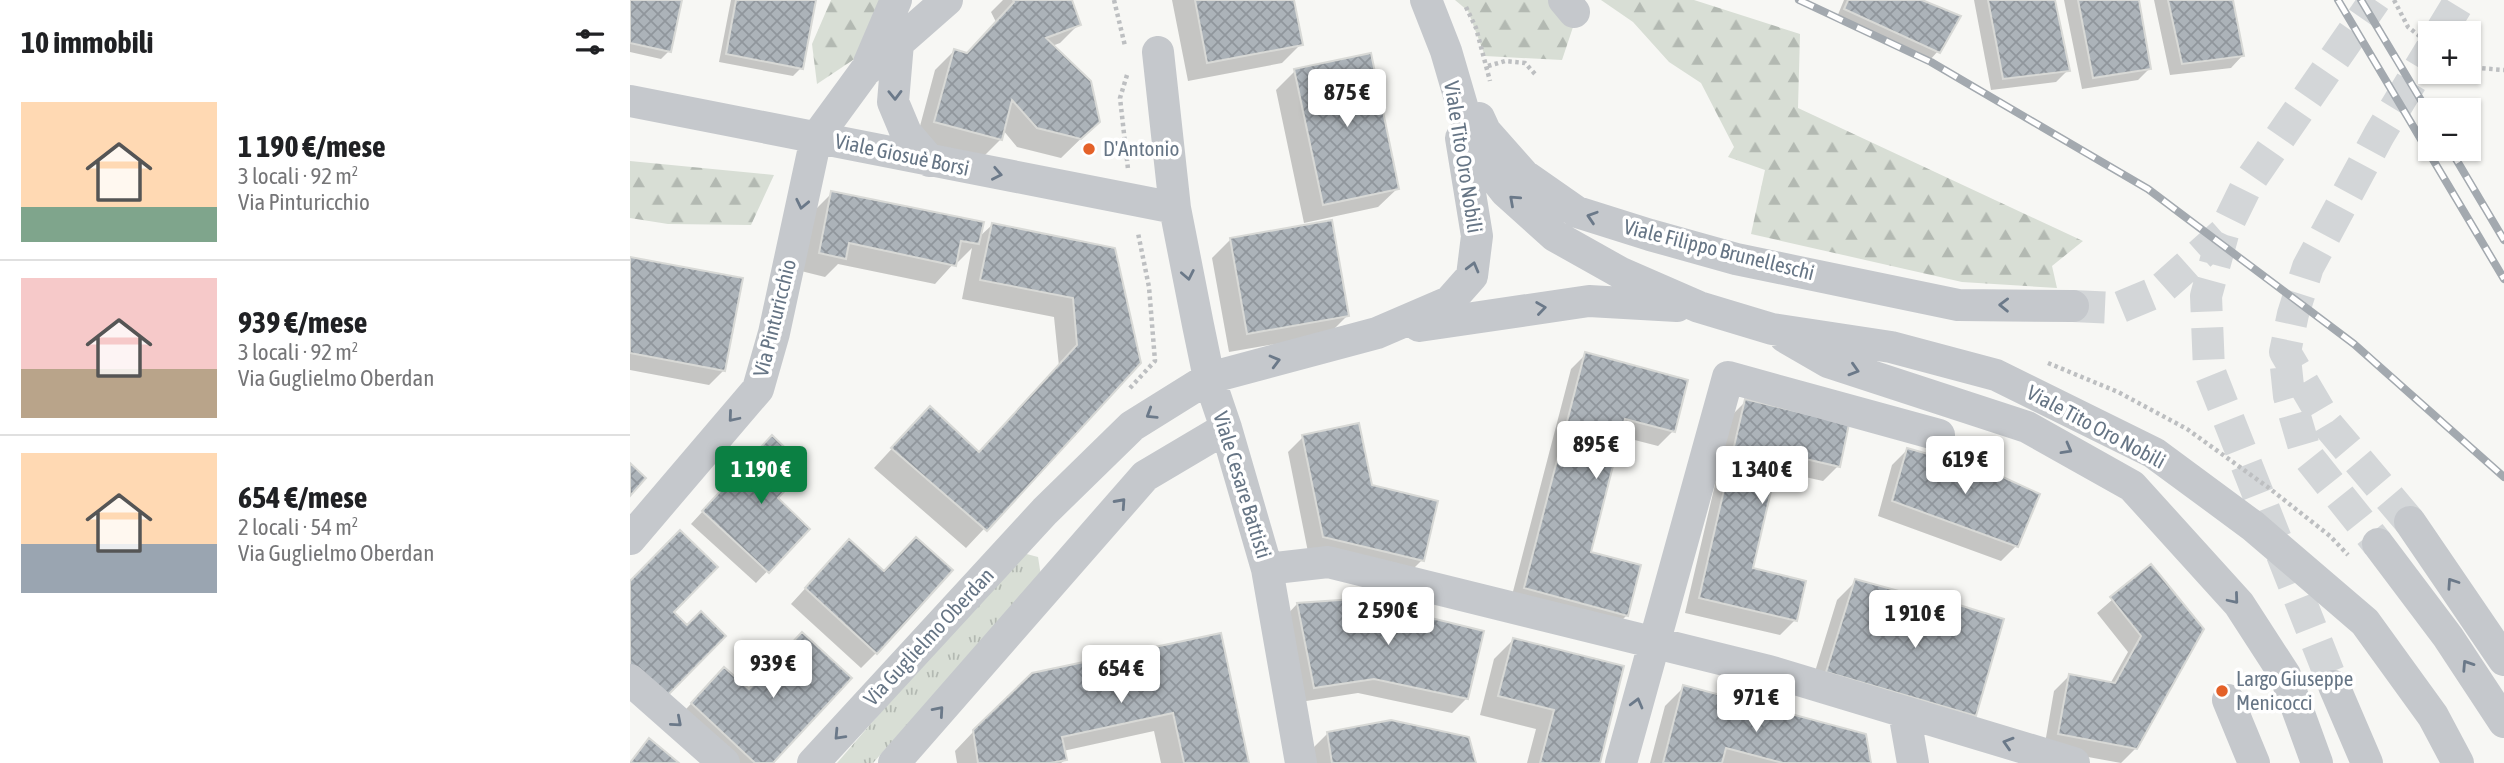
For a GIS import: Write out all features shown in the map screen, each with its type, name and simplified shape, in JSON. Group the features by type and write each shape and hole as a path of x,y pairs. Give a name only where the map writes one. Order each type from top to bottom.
{"street":[{"path":"817,138 865,71 896,0"},
{"path":"865,71 947,0"},
{"name":"Viale Tito Oro Nobili","path":"1426,0 1446,51 1470,133 1484,164 1505,191 1555,236 1621,274 1699,307 1772,329 1891,347 1996,375 2154,453 2253,526 2365,622 2433,716 2458,763"},
{"path":"898,43 893,102 906,133 930,161"},
{"name":"Viale Tito Oro Nobili","path":"1209,378 1377,332 1449,303 1472,276 1477,236 1446,51"},
{"name":"Viale Filippo Brunelleschi","path":"1446,51 1485,131 1524,176 1577,212 1736,259 1958,305 2073,306"},
{"name":"Viale Cesare Battisti","path":"1138,56 1175,208 1209,378 1267,569 1301,763"},
{"name":"Viale Giosuè Borsi","path":"630,100 1175,208"},
{"name":"Via Pinturicchio","path":"630,539 758,389 774,333 817,138"},
{"name":"Viale Tito Oro Nobili","path":"1377,332 1589,301 1699,307"},
{"path":"1772,329 1828,362 2027,427 2132,485 2239,604 2285,675 2317,763"},
{"path":"1622,763 1728,377 1938,435"},
{"name":"Via Guglielmo Oberdan","path":"813,763 1045,511 1132,426 1209,378"},
{"path":"894,763 1145,476 1226,428"},
{"path":"1045,511 1083,545"},
{"path":"2410,522 2504,660"},
{"path":"2378,544 2448,637 2504,722"},
{"path":"1267,569 1328,562 1769,671 2074,763"},
{"path":"630,680 724,763"},
{"path":"2334,686 2367,763"},
{"path":"2228,700 2254,763"},
{"path":"1904,712 1913,763"}],"path":[{"path":"1114,0 1138,56 1119,98 1132,201 1149,287 1155,361 1126,392"},
{"path":"1462,0 1476,28 1488,65 1492,92"},
{"path":"2394,0 2408,27 2418,35"},
{"path":"1488,65 1505,61 1525,64 1535,74"},
{"path":"2481,68 2504,70"}],"green space":[{"path":"831,0 900,0 871,48 817,84 812,44"},
{"path":"1455,0 1582,0 1562,60 1485,56 1468,11"},
{"path":"1601,0 1694,0 1800,34 1798,108 2083,241 2052,266 2057,288 1962,282 1751,234 1765,170 1728,157 1734,147 1701,83 1669,62 1633,22"},
{"path":"630,161 774,175 751,225 668,224 630,218"},
{"path":"1019,552 1038,557 1041,576 873,763 837,763"}],"building":[{"path":"630,0 682,0 671,52 630,43"},
{"path":"736,0 816,0 803,69 726,54"},
{"path":"1013,0 1072,0 1081,25 1046,38 1091,81 1100,122 1081,139 1037,128 1012,100 1002,140 934,122 954,49 967,53"},
{"path":"1195,0 1294,0 1303,45 1207,63"},
{"path":"1848,0 1922,0 1961,16 1940,53 1844,9"},
{"path":"1988,0 2055,0 2070,71 2003,79"},
{"path":"2078,0 2139,0 2151,69 2093,78"},
{"path":"2168,0 2233,0 2244,56 2182,64"},
{"path":"1371,53 1399,189 1323,205 1294,69"},
{"path":"831,191 984,222 979,244 961,241 956,266 849,243 846,259 819,253"},
{"path":"1332,220 1349,316 1247,334 1230,238"},
{"path":"992,223 1115,248 1141,363 987,531 891,448 930,406 979,452 1077,345 1073,298 980,280"},
{"path":"630,257 743,278 725,371 630,353"},
{"path":"1585,352 1688,380 1675,432 1625,419 1591,552 1641,565 1628,616 1524,588"},
{"path":"1745,399 1849,424 1840,467 1780,453 1753,568 1806,581 1797,621 1699,598"},
{"path":"1359,423 1372,485 1438,501 1424,561 1323,537 1302,435"},
{"path":"772,435 806,468 778,498 810,529 769,573 702,511"},
{"path":"1907,448 1994,473 2040,494 2018,547 1892,501"},
{"path":"630,463 646,478 630,496"},
{"path":"680,530 718,567 674,612 687,625 701,611 726,636 663,700 630,668 630,581"},
{"path":"916,537 953,570 877,654 805,588 849,539 884,571"},
{"path":"2151,564 2204,629 2137,749 2058,734 2069,674 2115,683 2141,636 2110,597"},
{"path":"1855,579 1906,593 1900,620 1945,633 1956,604 2004,619 1976,716 1826,672"},
{"path":"1354,599 1484,631 1468,699 1374,679 1314,688 1297,603"},
{"path":"802,632 852,678 773,763 755,763 691,703 724,667 749,689"},
{"path":"1221,633 1249,763 1184,763 1173,713 1062,737 1067,760 1050,763 978,763 973,730 1032,673"},
{"path":"1513,638 1624,666 1600,763 1540,763 1554,710 1498,696"},
{"path":"1683,685 1866,734 1871,763 1783,763 1726,748 1722,763 1663,763"},
{"path":"1391,720 1469,737 1476,763 1332,763 1327,732"},
{"path":"649,738 679,763 630,763"}],"tunnel":[{"path":"2073,306 2118,308 2159,291 2223,234 2247,185 2375,0"},
{"path":"2447,21 2460,0"},
{"path":"2410,522 2328,425 2285,352 2293,314 2308,267 2379,135 2418,70"},
{"path":"2223,234 2206,296 2209,370 2334,686"},
{"path":"2286,367 2289,396 2306,454 2378,544"}],"railway":[{"path":"1799,0 1931,62 2148,189 2354,344 2504,477"},
{"path":"2338,0 2504,279"},
{"path":"2361,0 2420,98"},
{"path":"2457,161 2504,240"}],"place":[{"name":"D'Antonio","path":"1089,149"},
{"name":"Largo Giuseppe Menicocci","path":"2222,691"}]}
